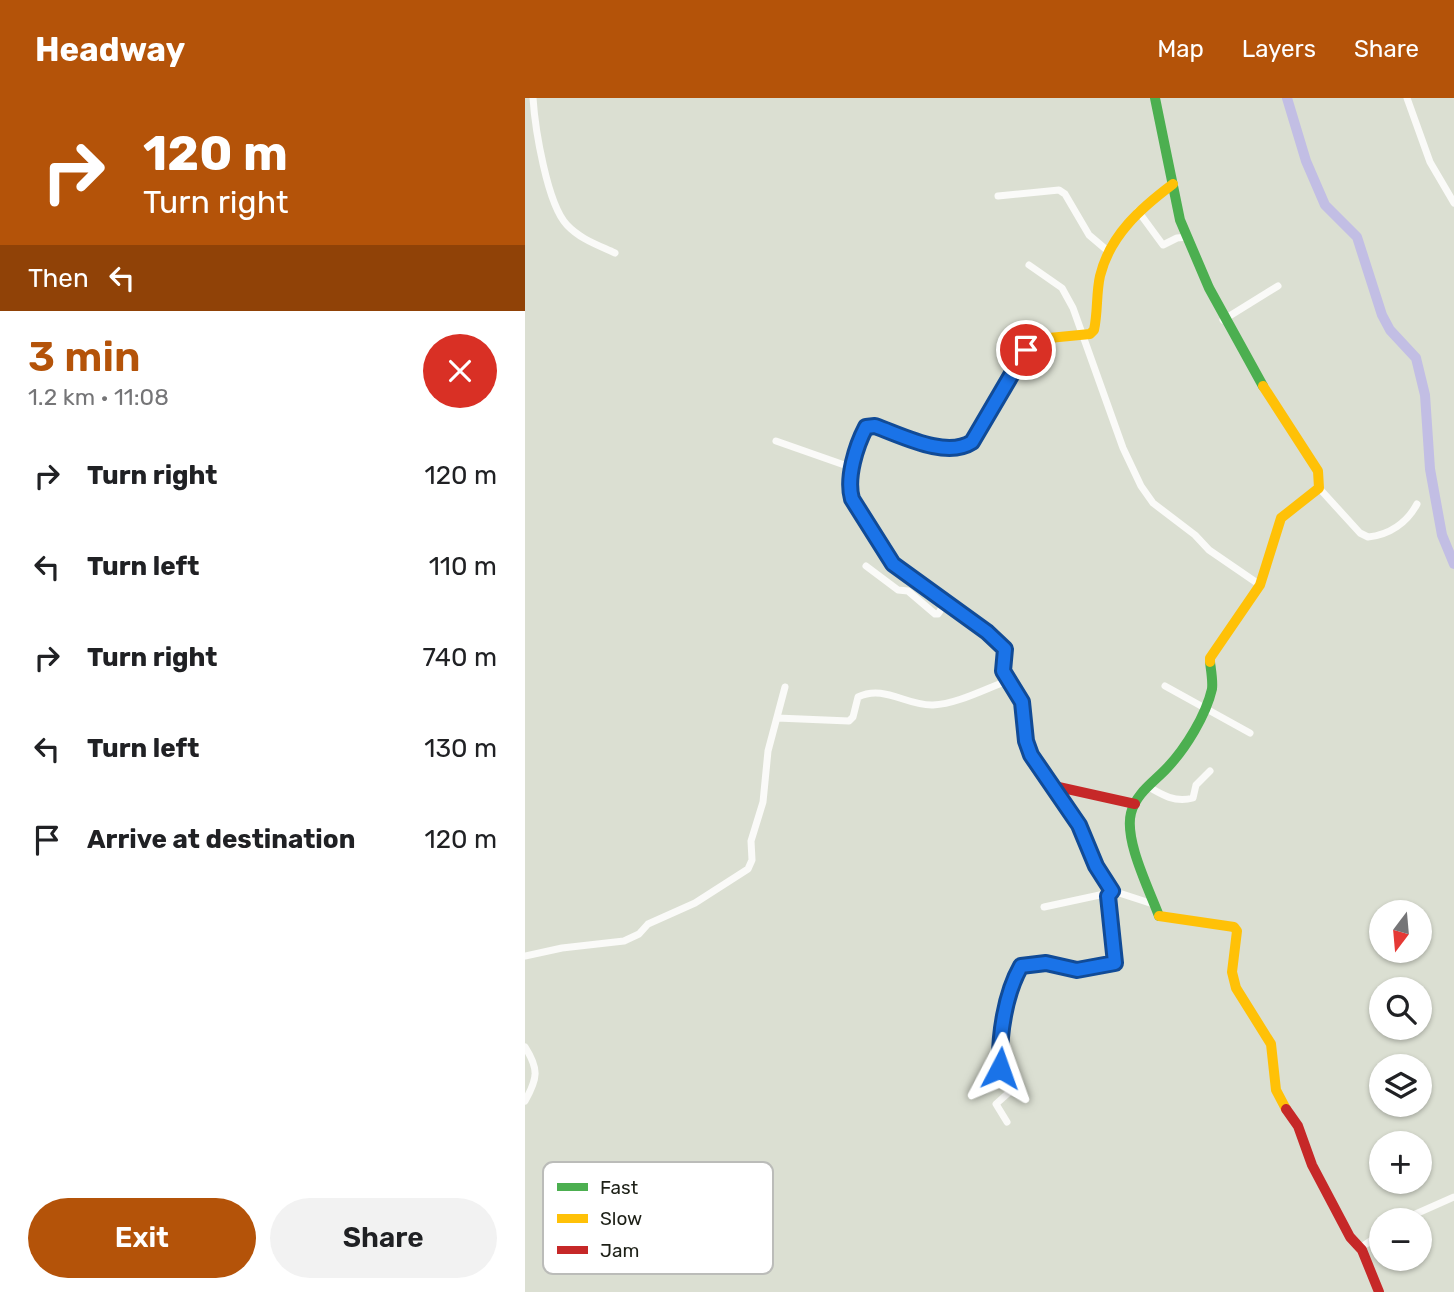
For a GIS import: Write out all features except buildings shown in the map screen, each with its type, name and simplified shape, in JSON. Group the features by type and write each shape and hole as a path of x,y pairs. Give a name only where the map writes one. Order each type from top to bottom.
{"street":[{"path":"533,98 538,132 558,213 573,231 615,253"},
{"path":"1155,98 1187,237 1223,320 1267,394 1318,471 1319,488 1360,533 1368,537 1396,528 1412,515 1417,504"},
{"path":"1407,98 1430,162 1454,203"},
{"path":"1007,1122 996,1104 1016,1086 1003,1075 1000,1047 1009,995 1018,970 1023,964 1040,963 1077,970 1115,963 1110,892 1079,825 1031,755 1026,741 1022,702 1003,671 1005,649 887,557 852,499 850,487 853,468 860,437 866,427 947,448 965,447 978,436 1026,350 1047,340 1090,334 1095,326 1100,277 1109,252 1131,217 1173,184"},
{"path":"998,196 1059,190 1065,194 1089,235 1109,252"},
{"path":"1138,211 1163,245 1177,238 1187,237"},
{"path":"1029,265 1062,288 1083,334 1123,448 1141,486 1153,503 1195,535 1209,551 1260,585"},
{"path":"1223,320 1278,286"},
{"path":"776,441 853,468"},
{"path":"1319,488 1281,518 1260,585 1210,658 1212,688 1206,708 1189,743 1147,786 1135,804 1130,828 1135,850 1150,886 1156,913 1163,917 1234,927 1237,931 1232,972 1235,988 1271,1044 1276,1090 1282,1104 1298,1126 1312,1164 1350,1237 1360,1248 1379,1292"},
{"path":"866,566 898,590 908,591 935,614 938,614 946,601"},
{"path":"777,718 849,721 853,717 858,697 869,692 878,691 929,706 946,703 1007,681"},
{"path":"1164,685 1250,733"},
{"path":"525,956 562,948 624,941 639,934 648,924 695,903 748,869 752,860 751,841 763,802 768,751 785,688"},
{"path":"1147,786 1172,799 1186,800 1193,798 1196,785 1210,771"},
{"path":"1054,786 1135,804"},
{"path":"1044,907 1110,892 1153,904"},
{"path":"525,1047 535,1062 536,1070 525,1101"},
{"path":"1428,1208 1454,1196"},
{"path":"1360,1248 1369,1242"}],"waterway":[{"path":"1287,98 1306,161 1325,205 1357,237 1382,315 1390,330 1416,358 1425,395 1430,469 1442,535 1454,564"}],"traffic: fast":[{"path":"1155,98 1180,220 1209,288 1263,386"},
{"path":"1159,916 1134,850 1131,813 1141,794 1174,760 1200,720 1212,689 1210,662"}],"traffic: slow":[{"path":"854,458 866,427 875,426 936,447 949,448 973,441 1025,351 1049,338 1090,334 1094,330 1100,276 1111,248 1138,213 1173,184"},
{"path":"1210,662 1210,658 1260,585 1281,518 1319,488 1318,471 1263,386"},
{"path":"1159,916 1234,927 1237,931 1232,972 1236,988 1271,1044 1276,1090 1286,1109"}],"traffic: jam":[{"path":"854,458 850,482 852,499 893,564 987,632 1005,649 1003,671 1022,702 1026,741 1031,755 1054,786 1135,804"},
{"path":"1286,1109 1298,1126 1312,1165 1350,1237 1362,1250 1379,1292"}],"route":[{"path":"1000,1068 1000,1047 1009,995 1021,966 1046,963 1077,970 1115,963 1117,959 1108,896 1112,891 1096,866 1091,848 1079,825 1031,755 1026,741 1022,702 1003,671 1005,649 987,632 893,564 877,543 852,499 850,487 860,437 866,427 875,426 947,448 965,447 972,442 978,436 1026,350"}]}
